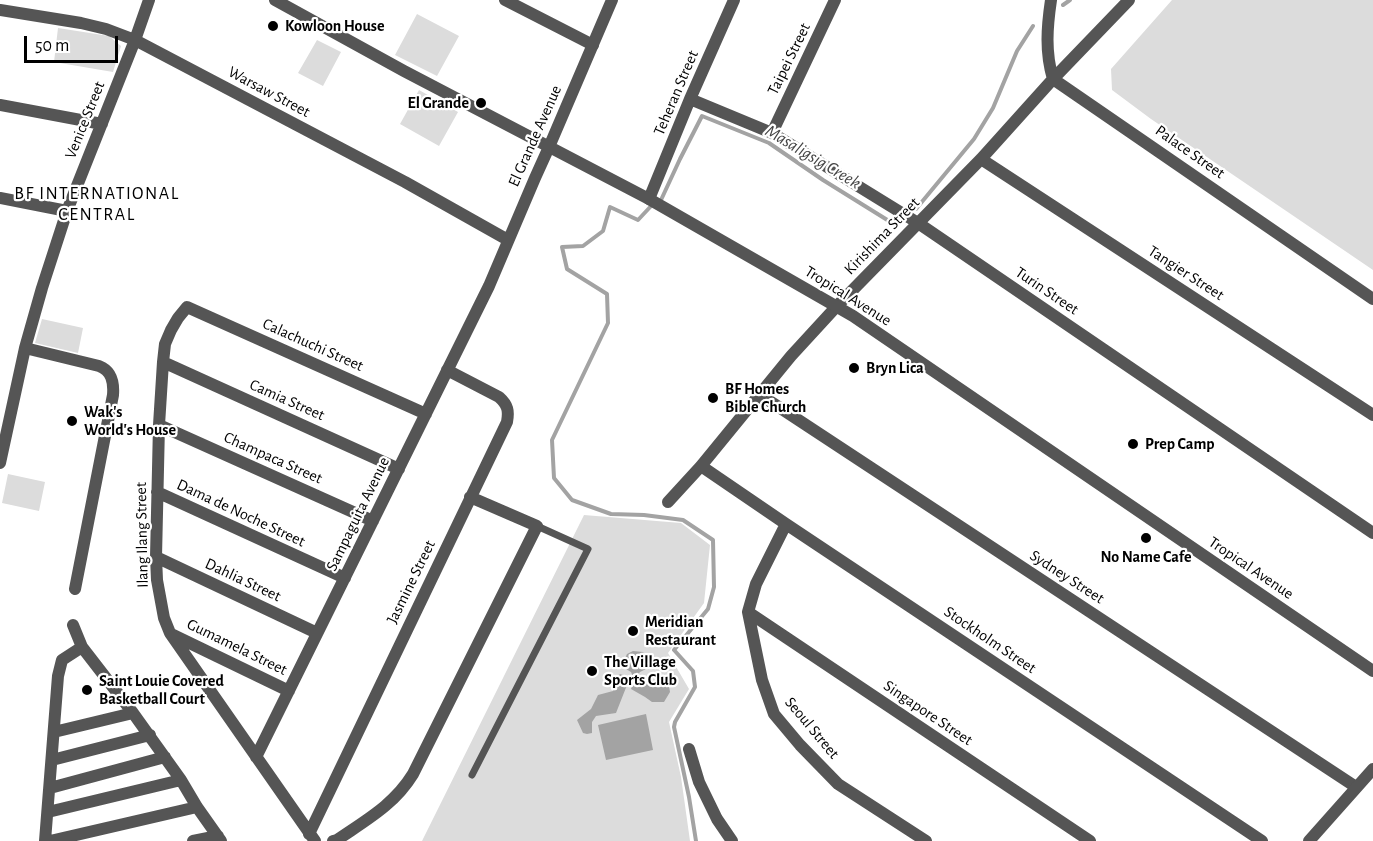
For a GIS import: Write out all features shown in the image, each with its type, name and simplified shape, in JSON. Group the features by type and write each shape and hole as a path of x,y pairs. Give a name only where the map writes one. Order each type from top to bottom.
{"street":[{"name":"Venice Street","path":"0,463 25,348 42,288 67,211 149,0"},
{"name":"Tropical Avenue","path":"275,0 649,199 836,307 872,329 1373,671"},
{"path":"505,0 593,45"},
{"name":"El Grande Avenue","path":"489,286 612,0"},
{"name":"Teheran Street","path":"649,199 734,0"},
{"name":"Taipei Street","path":"772,133 835,0"},
{"path":"1051,0 1047,26 1047,48 1053,79"},
{"name":"Kirishima Street","path":"668,502 701,466 790,357 981,159 1053,79 1129,0"},
{"name":"Warsaw Street","path":"0,10 81,23 135,40 395,177 508,240"},
{"name":"Palace Street","path":"1053,79 1373,299"},
{"name":"Turin Street","path":"690,99 772,133 918,223 1373,533"},
{"path":"0,105 102,124"},
{"name":"Tangier Street","path":"981,159 1373,415"},
{"path":"0,198 67,211"},
{"name":"Sampaguita Avenue","path":"256,757 489,286"},
{"name":"Ilang Ilang Street","path":"187,307 171,330 165,344 163,362 157,492 156,557 159,597 170,633 312,837"},
{"name":"Calachuchi Street","path":"187,307 426,414"},
{"path":"25,348 106,369 112,378 114,387 75,589"},
{"name":"Camia Street","path":"163,362 399,469"},
{"name":"Jasmine Street","path":"312,837 507,422 508,408 505,402 447,370"},
{"name":"Sydney Street","path":"759,394 1356,787"},
{"name":"Champaca Street","path":"159,425 373,520"},
{"name":"Stockholm Street","path":"701,466 1262,841"},
{"name":"Dama de Noche Street","path":"157,492 345,578"},
{"path":"333,841 384,807 406,786 537,526 470,497"},
{"name":"Seoul Street","path":"786,524 756,584 748,612 762,680 774,714 838,784 926,841"},
{"name":"Dahlia Street","path":"156,557 317,633"},
{"name":"Singapore Street","path":"748,612 1090,841"},
{"path":"72,625 82,647 150,735 220,838"},
{"name":"Gumamela Street","path":"170,633 289,691"},
{"path":"45,841 58,675 62,660 82,647"},
{"path":"54,732 133,713"},
{"path":"52,760 150,735"},
{"path":"689,749 699,782 717,819 732,841"},
{"path":"50,788 165,757"},
{"path":"1309,841 1373,769"},
{"path":"48,812 182,780"},
{"path":"50,841 197,807"},
{"path":"193,841 220,838"}],"lane":[{"path":"472,775 588,549 537,526"}],"shaded area":[{"path":"1172,0 1373,0 1373,270 1112,90 1111,69"},
{"path":"417,14 459,36 437,76 395,55"},
{"path":"58,28 109,36 121,46 113,72 54,62"},
{"path":"317,40 341,52 323,86 298,73"},
{"path":"419,90 458,112 439,146 400,124"},
{"path":"42,319 83,328 78,353 35,343"},
{"path":"8,474 45,482 39,511 2,503"},
{"name":"The Village Sports Club","path":"584,515 681,523 710,545 704,603 668,653 689,689 669,722 681,777 690,841 422,841"},
{"path":"633,651 643,652 646,657 646,669 637,676 642,682 650,681 656,684 661,681 669,686 670,692 664,702 652,702 631,689 634,679 631,672 622,665 627,654"},
{"path":"620,674 628,677 629,680 616,713 596,716 592,722 592,733 583,733 577,720 591,709 598,695 613,691"},
{"path":"646,714 653,750 606,760 598,725"}],"waterway":[{"name":"Masaligsig Creek","path":"1063,5 1070,0"},
{"name":"Masaligsig Creek","path":"916,209 974,139 993,108 1017,51 1033,26"},
{"name":"Masaligsig Creek","path":"659,201 702,116 769,143 897,226"},
{"path":"652,205 638,220 610,207 603,231 583,246 562,247 567,269 607,294 608,323 552,440 554,478 572,500 611,514 683,520 713,540 714,587 708,609 674,650 693,671 695,687 674,727 696,841"}],"place":[{"name":"Kowloon House","path":"273,26"},
{"name":"El Grande","path":"481,103"},
{"name":"Bryn Lica","path":"854,368"},
{"name":"BF Homes Bible Church","path":"713,398"},
{"name":"Wak's World's House","path":"72,421"},
{"name":"Prep Camp","path":"1133,444"},
{"name":"No Name Cafe","path":"1146,538"},
{"name":"Meridian Restaurant","path":"633,631"},
{"name":"The Village Sports Club","path":"592,671"},
{"name":"Saint Louie Covered Basketball Court","path":"87,690"}],"district":[{"name":"BF INTERNATIONAL CENTRAL","path":"97,204"}]}
